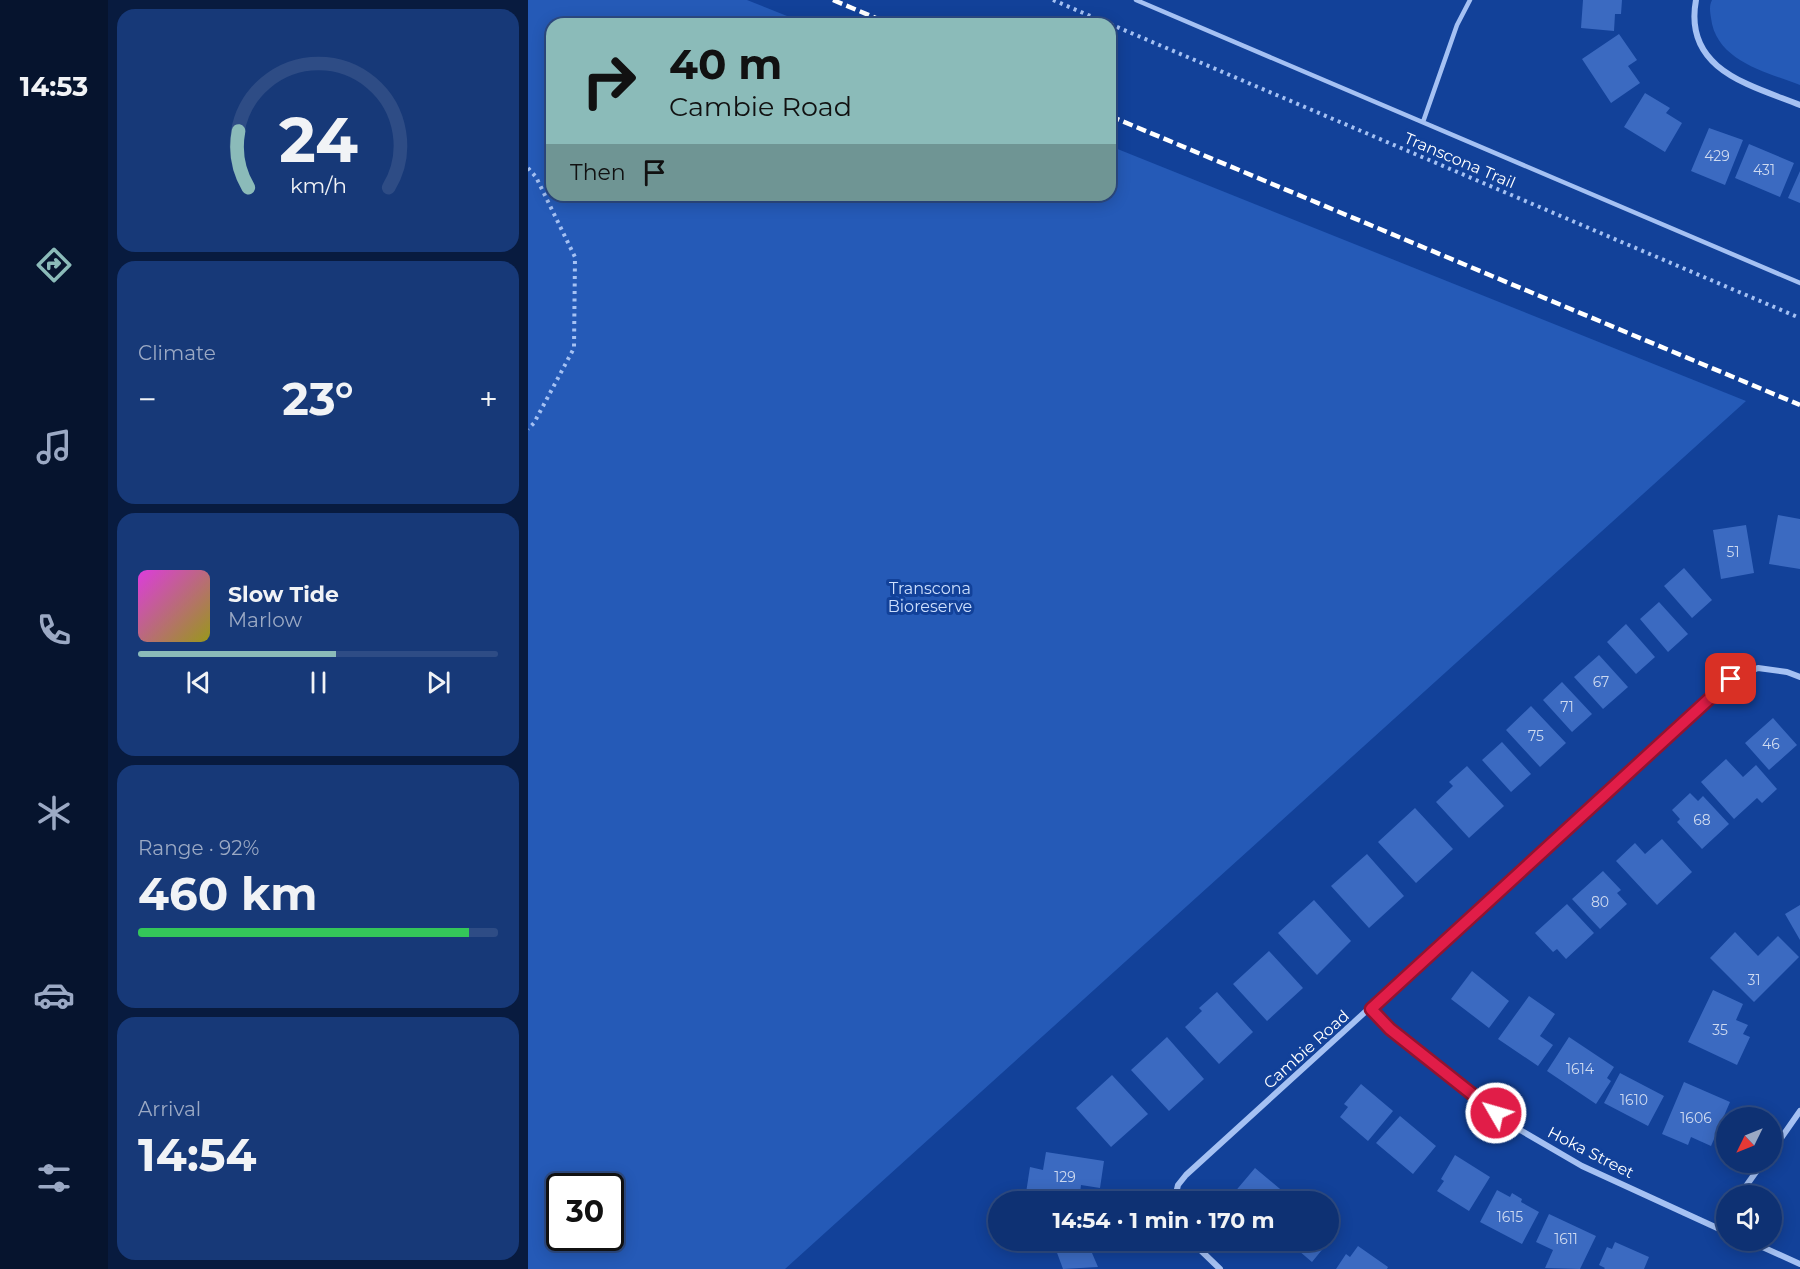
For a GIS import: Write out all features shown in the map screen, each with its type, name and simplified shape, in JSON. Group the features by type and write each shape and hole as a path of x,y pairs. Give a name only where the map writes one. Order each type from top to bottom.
{"street":[{"path":"1696,0 1694,14 1697,33 1704,52 1720,70 1800,105"},
{"name":"Cambie Road","path":"1177,1191 1178,1185 1186,1176 1731,679 1758,668 1787,672 1800,677"},
{"name":"Hoka Street","path":"1371,1009 1390,1029 1515,1127 1582,1166 1716,1228"},
{"path":"1782,1137 1800,1111"},
{"path":"1201,1251 1220,1269"},
{"path":"1772,1251 1800,1263"}],"lane":[{"path":"1136,0 1800,283"},
{"path":"1423,122 1457,25 1470,0"}],"path":[{"name":"Transcona Trail","path":"1053,0 1096,18"},
{"name":"Transcona Trail","path":"1116,27 1800,318"},
{"path":"528,168 536,177 546,198"},
{"path":"528,429 534,423 574,348 575,257 548,201"}],"green space":[{"name":"Transcona Bioreserve","path":"528,0 747,0 792,18 546,18 546,201 1116,201 1116,148 1746,401 785,1269 528,1269"},
{"path":"1712,0 1800,0 1800,85 1758,69 1732,55 1715,33 1710,11"}],"building":[{"path":"1583,0 1622,0 1621,14 1615,14 1614,31 1581,28"},
{"path":"1619,34 1637,60 1628,66 1640,83 1611,103 1582,59"},
{"path":"1645,93 1670,108 1666,113 1682,123 1665,152 1624,127"},
{"path":"1709,128 1743,140 1725,185 1691,171"},
{"path":"1749,144 1794,163 1780,197 1735,178"},
{"path":"1800,171 1800,203 1788,198"},
{"path":"1778,515 1800,519 1800,569 1769,564"},
{"path":"1746,525 1754,573 1721,579 1713,530"},
{"path":"1684,568 1712,600 1692,618 1664,586"},
{"path":"1659,602 1688,634 1668,652 1640,619"},
{"path":"1626,624 1655,657 1636,674 1607,642"},
{"path":"1599,655 1628,687 1603,709 1574,677"},
{"path":"1562,682 1592,714 1572,732 1543,700"},
{"path":"1531,706 1566,743 1540,767 1506,730"},
{"path":"1773,718 1797,745 1769,770 1745,743"},
{"path":"1502,742 1531,774 1511,792 1482,760"},
{"path":"1726,759 1743,777 1756,765 1777,789 1762,803 1757,798 1734,819 1701,782"},
{"path":"1467,766 1504,806 1469,838 1436,802 1453,786 1449,782"},
{"path":"1690,793 1698,801 1703,796 1729,824 1702,849 1677,822 1680,819 1672,810"},
{"path":"1415,808 1453,849 1416,883 1378,842"},
{"path":"1662,839 1692,872 1657,905 1616,861 1635,843 1645,854"},
{"path":"1367,854 1404,896 1369,928 1331,886"},
{"path":"1603,871 1621,890 1617,893 1627,904 1600,929 1572,899"},
{"path":"1314,900 1351,941 1317,975 1278,933"},
{"path":"1567,904 1594,933 1566,959 1557,949 1553,952 1535,933"},
{"path":"1800,905 1800,940 1785,914"},
{"path":"1735,932 1758,956 1778,936 1799,957 1754,1002 1710,958"},
{"path":"1269,951 1303,988 1267,1021 1233,984"},
{"path":"1472,971 1509,1001 1489,1028 1451,999"},
{"path":"1713,990 1743,1004 1736,1020 1748,1025 1743,1034 1750,1037 1737,1065 1688,1042"},
{"path":"1217,992 1253,1032 1219,1064 1185,1027 1202,1011 1199,1008"},
{"path":"1529,996 1555,1014 1540,1036 1553,1045 1538,1066 1498,1039"},
{"path":"1167,1037 1204,1079 1169,1111 1131,1070"},
{"path":"1569,1037 1614,1067 1607,1078 1611,1081 1596,1104 1547,1071"},
{"path":"1620,1073 1664,1096 1648,1126 1604,1103"},
{"path":"1112,1075 1148,1114 1111,1147 1076,1108"},
{"path":"1684,1082 1730,1102 1728,1107 1716,1107 1716,1134 1711,1146 1691,1137 1688,1145 1662,1134"},
{"path":"1361,1084 1393,1111 1368,1141 1340,1117 1348,1107 1344,1104"},
{"path":"1400,1116 1436,1146 1413,1174 1376,1143"},
{"path":"1046,1152 1104,1161 1100,1188 1081,1185 1080,1191 1026,1191 1030,1167 1043,1170"},
{"path":"1455,1155 1490,1177 1469,1211 1437,1191"},
{"path":"1255,1168 1282,1191 1236,1191"},
{"path":"1497,1190 1510,1197 1512,1193 1522,1199 1521,1202 1539,1212 1522,1244 1480,1222"},
{"path":"1549,1214 1596,1236 1580,1269 1545,1268 1553,1250 1536,1242"},
{"path":"1615,1242 1649,1257 1644,1269 1604,1269 1599,1265 1607,1247 1612,1249"},
{"path":"1358,1246 1388,1267 1387,1269 1336,1269 1346,1254 1350,1257"},
{"path":"1056,1251 1097,1251 1092,1253 1098,1267 1063,1269"},
{"path":"1299,1251 1321,1251 1312,1262"}],"railway":[{"path":"833,0 876,18"},
{"path":"1116,119 1800,405"}],"route":[{"path":"1496,1113 1390,1029 1371,1009 1731,679"}]}
